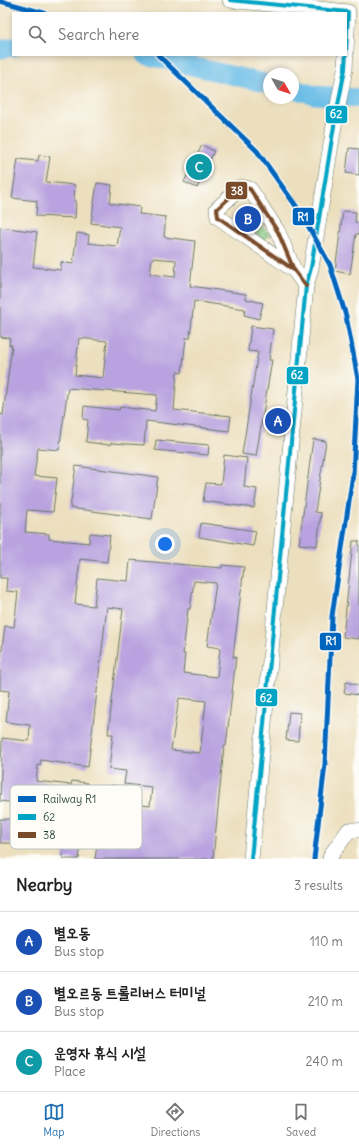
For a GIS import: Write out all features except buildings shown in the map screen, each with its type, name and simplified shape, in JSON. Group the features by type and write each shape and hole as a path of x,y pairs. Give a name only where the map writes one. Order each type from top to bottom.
{"street":[{"path":"230,0 348,6 352,69 342,87 334,126 311,268 306,286 251,859"},
{"path":"294,270 218,217 217,209 240,187 250,189 278,232 294,270 306,286"},
{"path":"330,859 331,855 349,830 359,830"}],"green space":[{"path":"251,213 270,235 263,241 243,220"}],"waterway":[{"path":"0,49 12,47"},
{"path":"149,56 263,83"},
{"path":"299,91 315,95 359,98"}],"rail line":[{"name":"R1","path":"0,1 40,12"},
{"name":"R1","path":"159,56 257,151 301,213 330,265 346,316 358,379 353,474 332,616 325,764 314,859"}],"transit line":[{"name":"62","path":"230,0 348,12 347,31"},
{"name":"62","path":"251,859 306,286 311,268 334,126 345,69 346,56"},
{"name":"38","path":"294,270 218,217 217,209 241,187 250,189 278,232 294,270 306,286"}],"place":[{"name":"운영자 휴식 시설","path":"199,167"},
{"name":"별오르동 트롤리버스 터미널","path":"248,219"},
{"name":"별오동","path":"278,421"}]}
